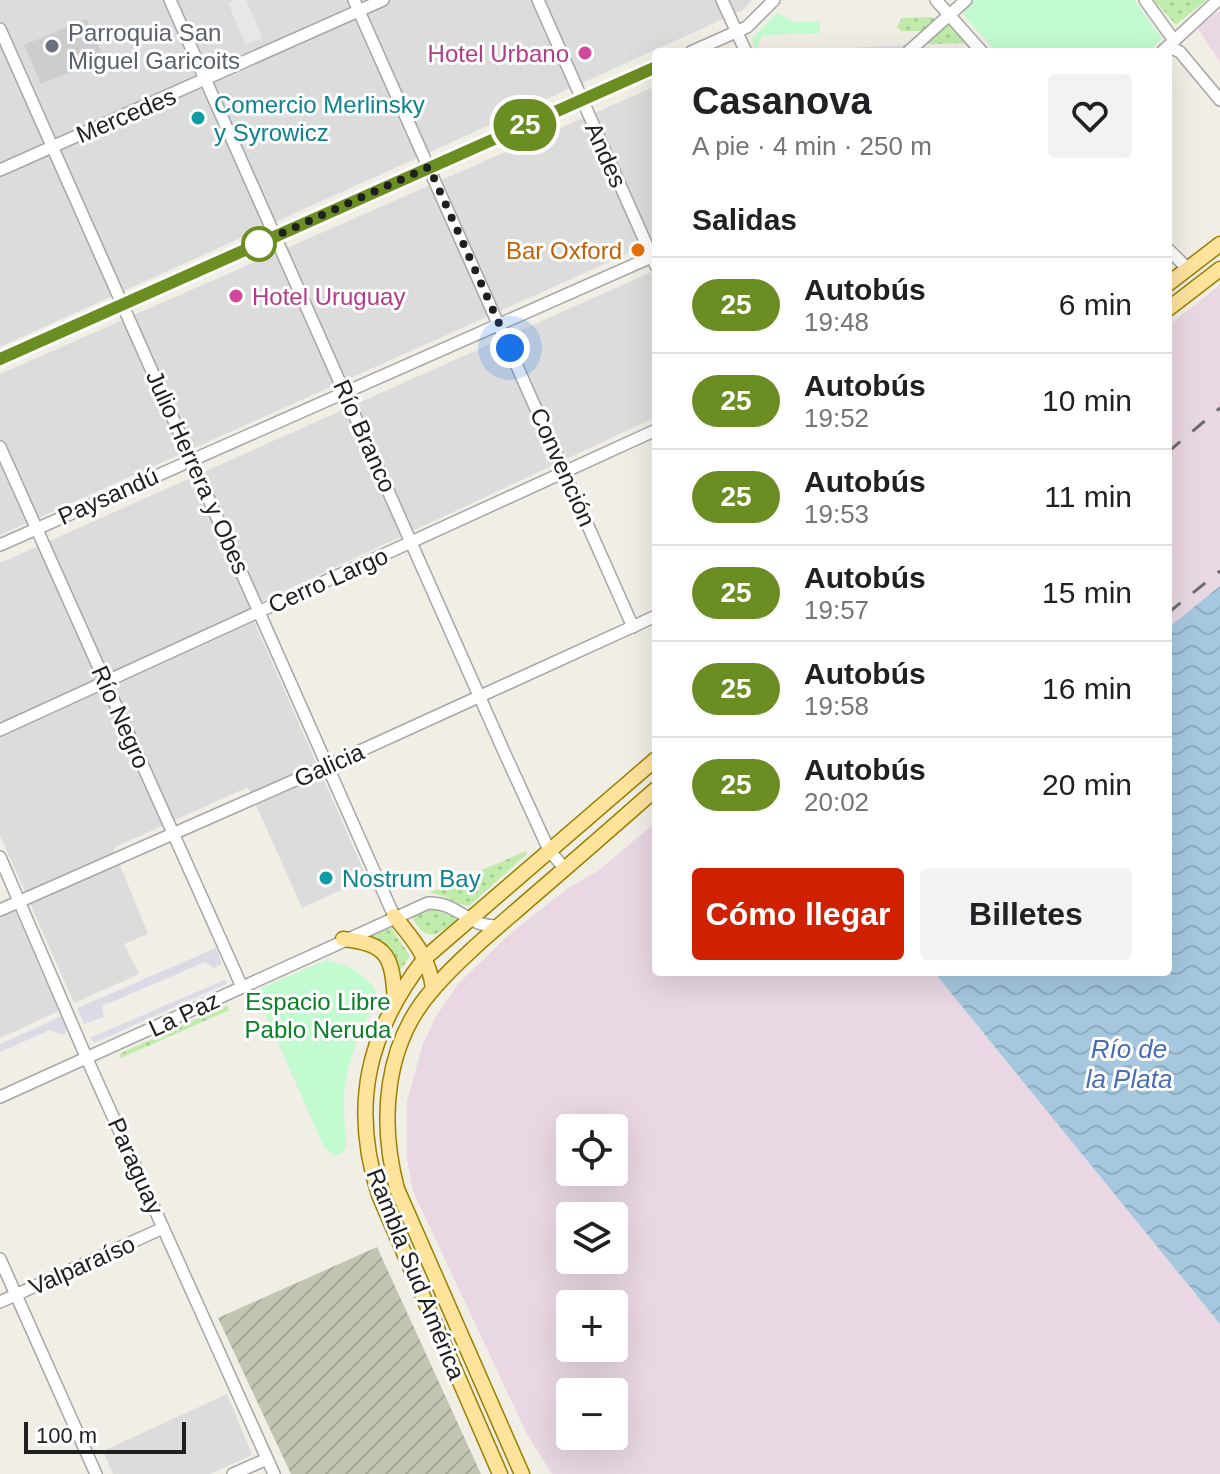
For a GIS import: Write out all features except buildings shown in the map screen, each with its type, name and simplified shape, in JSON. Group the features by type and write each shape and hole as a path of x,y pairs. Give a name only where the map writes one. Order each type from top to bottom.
{"main road":[{"path":"1172,281 1220,244"},
{"path":"1172,306 1220,269"},
{"name":"Rambla Sud América","path":"500,1474 370,1168 364,1124 368,1071 377,1039 395,1001 425,958 652,762"},
{"name":"Rambla Sud América","path":"520,1470 397,1189 389,1159 386,1114 391,1075 409,1025 433,989 498,926 652,793"},
{"path":"394,916 425,958 431,971 433,989"},
{"path":"343,939 377,946 385,953 394,973 395,1001"}],"street":[{"name":"Río Branco","path":"170,0 517,781 549,850 565,869"},
{"name":"Mercedes","path":"0,170 206,80 357,5 383,0"},
{"name":"Andes","path":"538,0 652,252"},
{"path":"722,0 744,48"},
{"path":"700,48 752,23 774,0"},
{"path":"936,0 979,48"},
{"path":"913,48 966,0"},
{"path":"1145,0 1173,39"},
{"path":"1166,48 1218,0"},
{"name":"Convención","path":"357,5 633,627"},
{"name":"Julio Herrera y Obes","path":"0,29 394,916"},
{"path":"1172,49 1180,52 1195,67 1220,100"},
{"path":"0,359 652,69"},
{"path":"1172,253 1187,268"},
{"name":"Paysandú","path":"0,545 500,323 652,260"},
{"name":"Cerro Largo","path":"0,730 652,432"},
{"name":"Río Negro","path":"0,447 242,987"},
{"name":"Galicia","path":"0,910 652,618"},
{"name":"Paraguay","path":"0,857 87,1059 274,1474"},
{"name":"La Paz","path":"0,1097 428,903 449,905 468,919 487,926 498,926"},
{"name":"Valparaíso","path":"0,1302 163,1228"},
{"path":"0,1259 96,1474"},
{"path":"233,1474 267,1459"}],"shaded area":[{"path":"0,0 752,0 743,10 659,48 652,48 652,51 0,347"},
{"path":"246,0 263,38 246,45 228,3"},
{"path":"1220,11 1220,62 1197,27"},
{"name":"Parroquia San Miguel Garicoits","path":"87,19 104,58 41,84 24,45"},
{"path":"906,45 932,48 851,48"},
{"path":"652,88 652,243 0,535 0,374"},
{"path":"652,272 652,419 248,608 367,878 302,908 248,787 113,848 148,934 124,944 139,974 74,1003 0,835 0,563"},
{"path":"1220,285 1220,586 1172,625 1172,323"},
{"path":"652,825 652,976 937,976 1220,1324 1220,1474 552,1474 526,1432 413,1191 407,1159 407,1101 423,1044 435,1018 458,984 511,933 568,888 598,871"},
{"path":"15,911 59,1011 0,1038 0,917"},
{"path":"216,948 222,964 214,968 205,962 102,1006 104,1017 84,1024 77,1008"},
{"path":"224,980 226,984 94,1043 90,1038"},
{"path":"62,1016 68,1028 64,1035 50,1030 0,1052 0,1044"},
{"path":"377,1247 481,1474 291,1474 218,1318"},
{"path":"227,1394 252,1455 210,1474 113,1474 103,1451"}],"green space":[{"path":"975,0 1134,0 1162,39 1152,48 993,48 964,16 964,9"},
{"path":"1154,0 1206,0 1176,25"},
{"path":"777,13 792,21 820,21 820,33 762,35 756,48 752,39"},
{"path":"933,17 935,20 923,31 901,31 897,27 902,18"},
{"path":"948,24 968,43 927,42"},
{"path":"526,851 527,854 469,906 429,893"},
{"path":"438,908 453,915 456,920 437,933 427,934 411,916"},
{"path":"390,926 410,956 399,972 393,952 365,936"},
{"name":"Espacio Libre Pablo Neruda","path":"327,960 365,978 378,998 351,1058 344,1097 346,1147 340,1154 334,1155 324,1147 258,997 263,987"},
{"path":"227,1005 229,1010 121,1058 119,1054"}],"water":[{"name":"Río de la Plata","path":"1220,586 1220,1324 937,976 1172,976 1172,625"}],"railway":[{"path":"1172,449 1220,408"},
{"path":"1172,610 1220,571"}],"bus line":[{"name":"25","path":"0,359 652,69"}],"place":[{"name":"Parroquia San Miguel Garicoits","path":"52,46"},
{"name":"Hotel Urbano","path":"585,53"},
{"name":"Comercio Merlinsky y Syrowicz","path":"198,118"},
{"name":"Bar Oxford","path":"638,250"},
{"name":"Hotel Uruguay","path":"236,296"},
{"name":"Nostrum Bay","path":"326,878"}],"route":[{"path":"259,244 251,247 429,167 510,348"}]}
